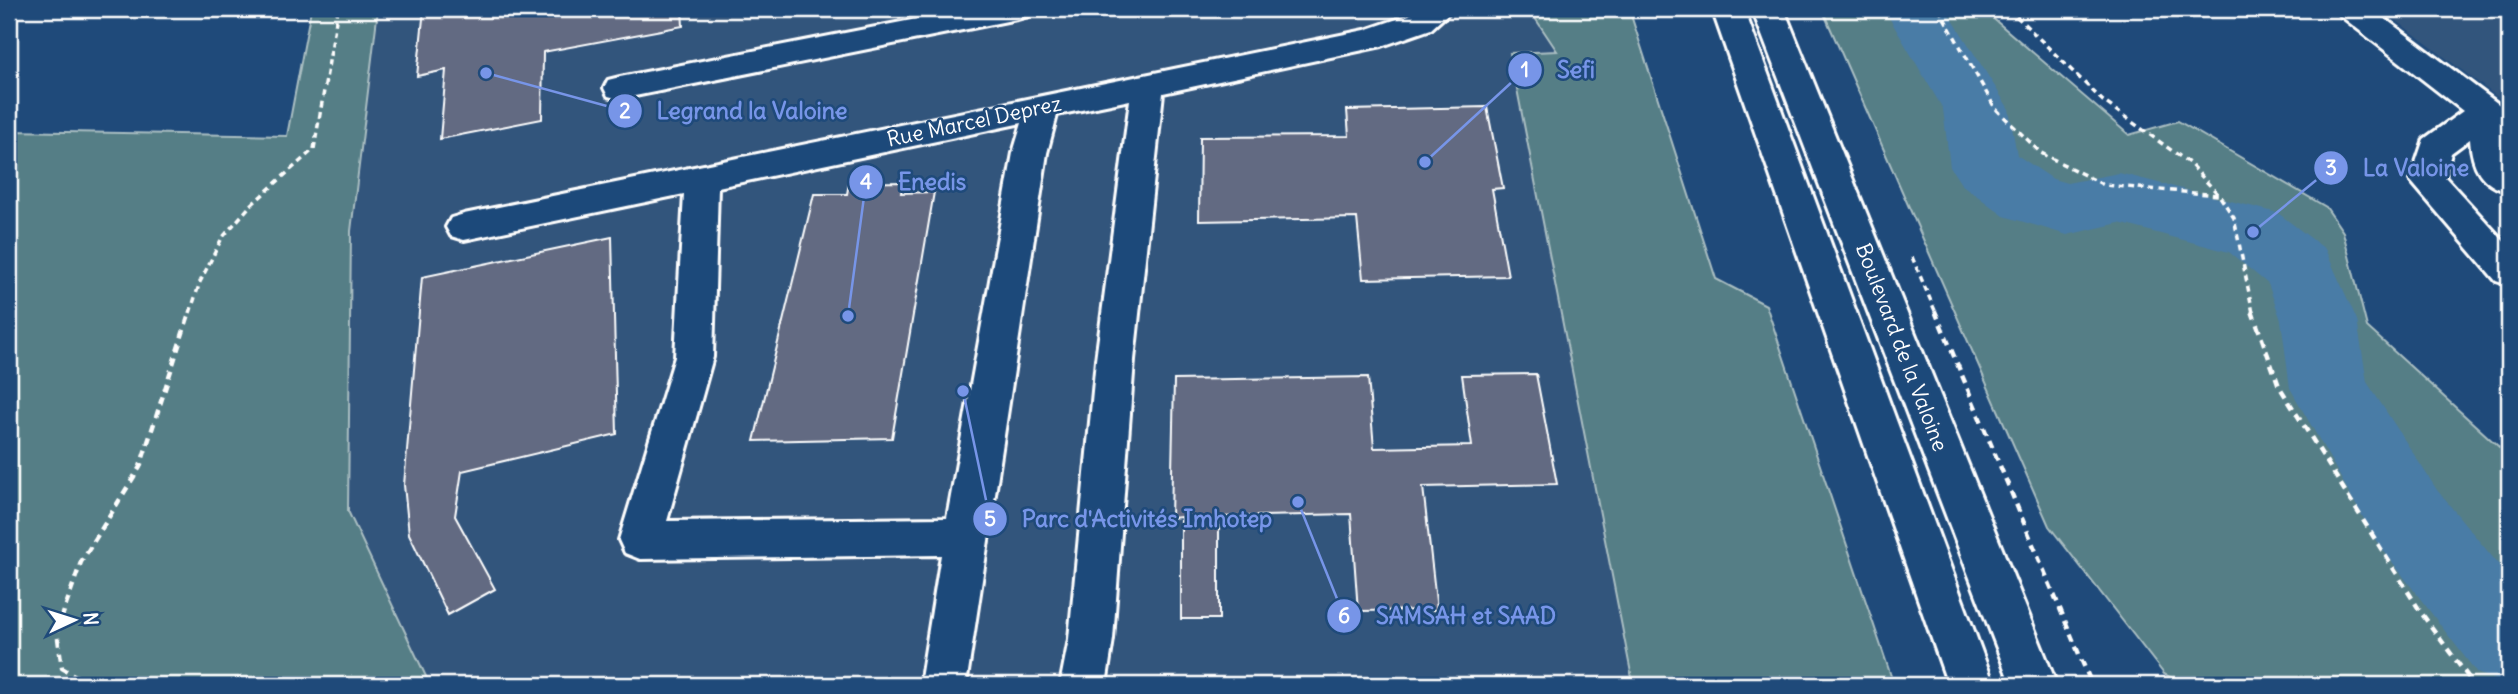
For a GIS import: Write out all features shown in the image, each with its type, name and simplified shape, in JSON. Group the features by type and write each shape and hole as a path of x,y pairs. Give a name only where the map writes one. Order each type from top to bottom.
{"street":[{"path":"620,88 1017,9"},
{"name":"Rue Marcel Deprez","path":"464,227 1371,38 1420,22 1437,9"},
{"path":"1728,9 1971,685"},
{"name":"Boulevard de la Valoine","path":"1768,9 2034,685"},
{"path":"2353,9 2497,121"},
{"path":"1083,685 1091,639 1115,360 1148,84"},
{"path":"943,685 965,536 1030,153 1043,106"},
{"path":"2497,121 2489,162 2509,180"},
{"path":"2497,121 2436,147 2427,180 2509,271"},
{"path":"699,178 702,198 694,357 640,540 965,536"}],"path":[{"path":"91,685 62,668 57,631 81,562 140,467 200,282 222,238 250,206 314,149 338,9"},
{"path":"1939,9 1995,108 2041,153 2104,185 2219,195"},
{"path":"2009,9 2103,101 2189,163 2219,195 2234,218 2249,303 2279,386 2422,614 2474,685"},
{"path":"1909,251 2092,685"}],"shaded area":[{"path":"378,9 1529,9 1557,51 1510,54 1632,678 1521,685 430,685 348,511 351,231"},
{"path":"2381,9 2509,9 2509,106"}],"green space":[{"path":"311,9 378,9 351,231 348,511 430,685 9,685 9,131 287,136"},
{"path":"1529,9 1629,9 1716,279 1766,305 1894,685 1521,685 1632,678 1510,53 1557,51"},
{"path":"1822,9 1982,9 2129,135 2178,121 2326,207 2343,232 2367,327 2509,456 2509,685 2185,685 2164,674 2049,526"}],"building":[{"path":"424,9 682,9 683,26 543,52 542,119 440,139 446,70 417,76"},
{"path":"1487,107 1503,188 1492,189 1508,276 1363,279 1357,218 1199,221 1200,137 1349,136 1347,110"},
{"path":"903,182 901,193 934,192 892,438 754,441 814,194 847,194 849,183"},
{"path":"612,237 617,434 462,471 455,516 495,589 448,615 409,534 404,485 422,277"},
{"path":"1536,374 1557,484 1423,487 1437,610 1358,611 1351,514 1219,517 1219,619 1181,619 1181,517 1171,518 1174,380 1368,377 1374,448 1472,446 1462,375"}],"waterway":[{"path":"1915,9 1976,109 1985,167 2029,198 2067,209 2119,198 2253,232 2299,269 2319,320 2329,388 2407,516 2509,644"}],"place":[{"name":"Legrand la Valoine","path":"486,73"},
{"name":"Sefi","path":"1425,162"},
{"name":"La Valoine","path":"2253,232"},
{"name":"Enedis","path":"848,316"},
{"name":"Parc d'Activités Imhotep","path":"963,391"},
{"name":"SAMSAH et SAAD","path":"1298,502"}]}
